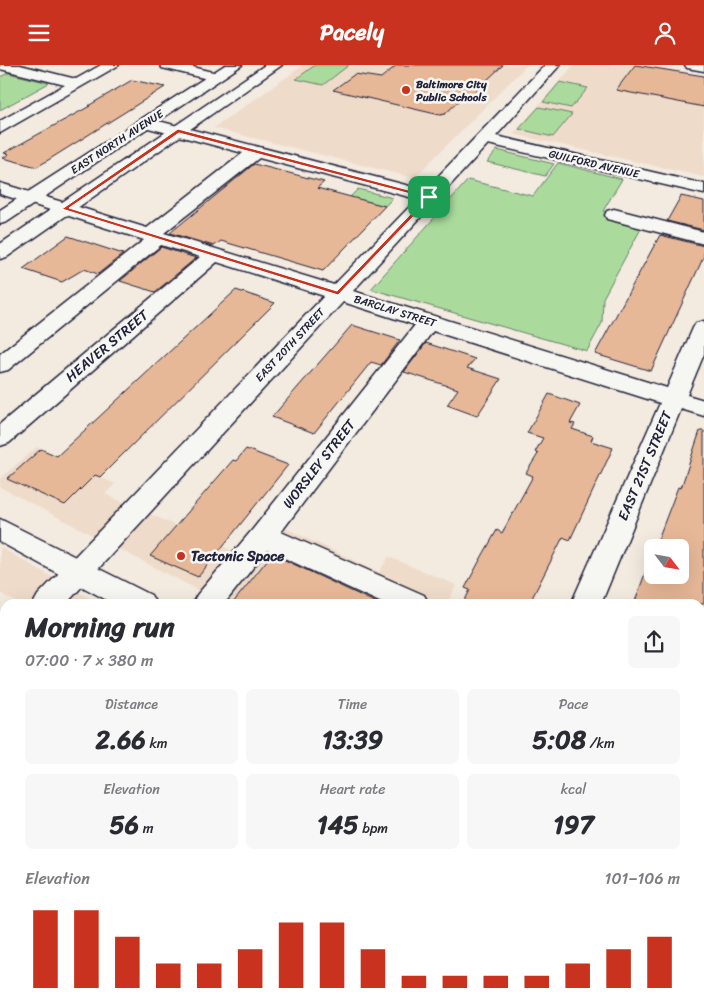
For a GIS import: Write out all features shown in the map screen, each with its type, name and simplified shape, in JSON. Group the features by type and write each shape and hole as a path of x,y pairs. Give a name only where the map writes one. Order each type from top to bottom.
{"street":[{"path":"0,128 112,65"},
{"path":"166,65 224,80 224,84 188,112 178,131"},
{"name":"EAST NORTH AVENUE","path":"0,218 235,65"},
{"name":"EAST NORTH AVENUE","path":"0,253 56,206 178,131 276,65"},
{"name":"EAST 20TH STREET","path":"53,599 553,65"},
{"path":"692,65 704,67"},
{"path":"5,69 78,84"},
{"path":"0,236 56,206 111,160 147,123 429,197"},
{"name":"GUILFORD AVENUE","path":"484,138 704,189"},
{"path":"0,365 257,151"},
{"name":"BARCLAY STREET","path":"0,188 704,408"},
{"path":"614,215 704,238"},
{"name":"HEAVER STREET","path":"0,437 214,255"},
{"name":"WORSLEY STREET","path":"211,599 263,536 429,322"},
{"name":"EAST 21ST STREET","path":"588,599 704,328"},
{"path":"0,529 131,599"},
{"path":"263,536 403,599"}],"shaded area":[{"path":"304,65 527,65 414,178 214,128"},
{"path":"574,65 645,65 704,76 704,177 513,134"},
{"path":"37,447 115,484 105,494 258,562 285,528 379,572 389,557 456,585 449,599 215,599 0,487 0,479"},
{"path":"0,547 90,599 11,599 0,593"}],"green space":[{"path":"315,65 349,65 323,85 296,79"},
{"path":"8,73 49,83 0,110 0,77"},
{"path":"560,82 588,88 571,108 543,102"},
{"path":"539,107 572,114 553,137 519,129"},
{"path":"497,150 554,164 545,176 487,162"},
{"path":"558,163 622,179 603,211 637,220 643,225 603,298 602,323 587,351 371,289 468,180 533,196"},
{"path":"358,189 393,198 385,206 350,197"}],"building":[{"name":"Baltimore City Public Schools","path":"397,65 503,65 469,97 464,96 445,114 440,115 333,90 355,74 381,78"},
{"path":"635,65 704,76 704,107 616,90"},
{"path":"132,80 165,87 37,167 3,158 9,154 4,153 90,106 88,106"},
{"path":"254,164 324,182 317,188 385,206 323,271 221,241 214,246 170,233"},
{"path":"681,196 704,201 704,230 667,221"},
{"path":"660,235 704,246 704,256 651,371 595,354"},
{"path":"68,236 123,254 98,274 84,269 62,282 23,269"},
{"path":"161,247 196,258 155,292 120,281"},
{"path":"236,290 275,303 100,477 95,475 65,505 7,479 41,449 57,456"},
{"path":"352,325 400,340 381,365 371,362 314,433 272,417"},
{"path":"426,343 475,359 467,368 501,379 477,416 447,405 458,389 404,372"},
{"path":"549,394 580,405 570,423 575,424 572,429 593,436 591,441 613,448 570,540 563,537 532,599 466,599 470,590 465,588 480,560 497,530 502,533 533,476 526,473 538,454 535,452 543,438 527,433"},
{"path":"700,431 704,431 704,599 636,599 644,576 644,584 689,584 689,539 658,539 678,487 681,488"},
{"path":"246,449 288,465 198,577 150,556 233,460 236,461"},
{"path":"272,554 368,599 236,599"}],"place":[{"name":"Baltimore City Public Schools","path":"406,90"},
{"name":"Tectonic Space","path":"181,556"}],"route":[{"path":"178,131 429,197 338,294 65,209 178,131"}]}
